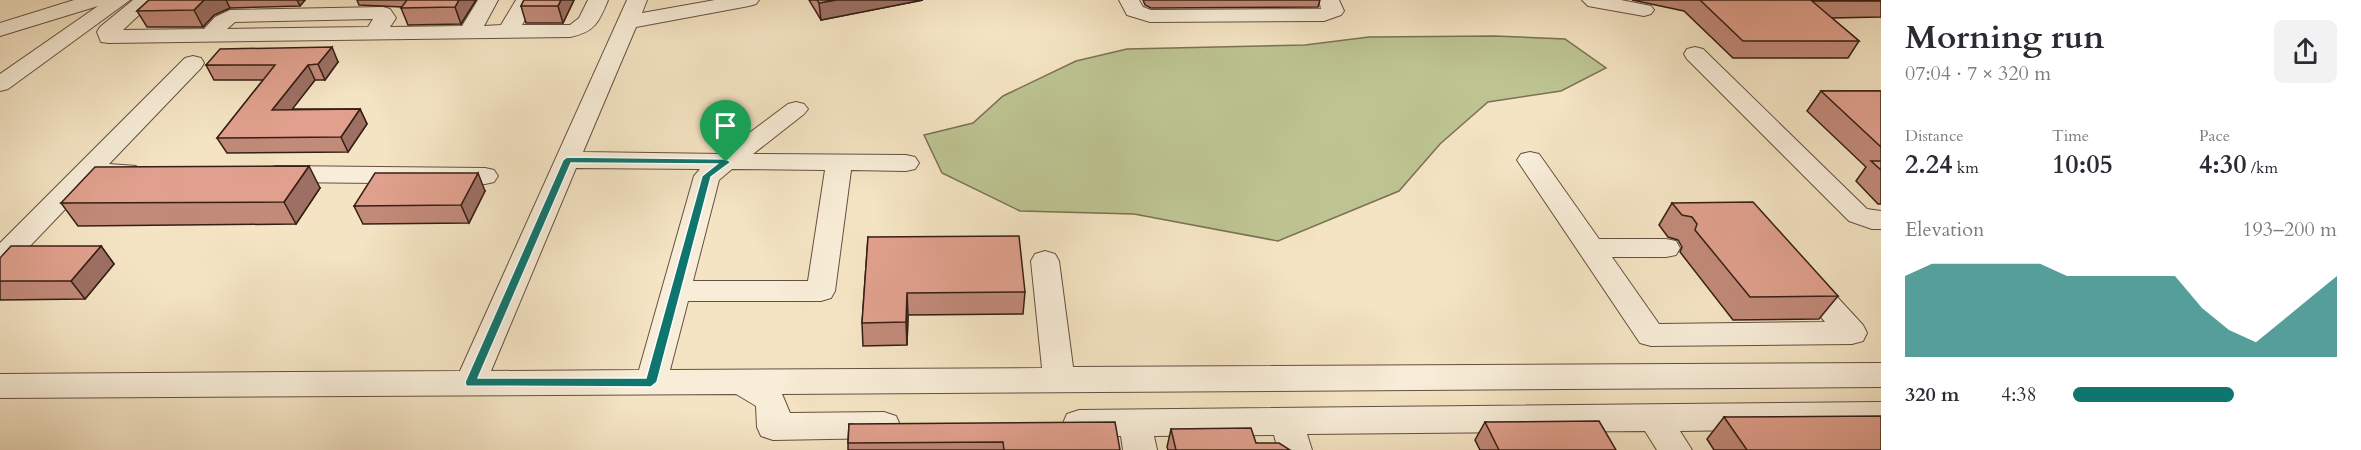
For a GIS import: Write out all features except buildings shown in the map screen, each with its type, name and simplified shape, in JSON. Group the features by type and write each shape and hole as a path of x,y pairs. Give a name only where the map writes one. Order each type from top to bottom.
{"street":[{"path":"0,30 95,0"},
{"path":"0,84 120,0"},
{"path":"145,0 108,32 110,37 578,30 587,25 598,0"},
{"path":"469,33 488,0"},
{"path":"508,32 526,0"},
{"path":"1129,0 1137,14 1162,16 1324,15 1334,11 1329,0"},
{"path":"1592,0 1595,3 1644,10"},
{"path":"470,382 632,11 739,1"},
{"path":"210,36 222,21 230,16 323,6 383,13 385,18 374,34"},
{"path":"1695,54 1858,215 1878,223"},
{"path":"0,260 193,63"},
{"path":"651,382 707,176 796,109"},
{"path":"567,160 906,163"},
{"path":"1530,160 1679,377"},
{"path":"677,291 821,291 839,163"},
{"path":"86,171 156,172"},
{"path":"250,173 485,176"},
{"path":"1591,248 1666,248"},
{"path":"1045,261 1059,380"},
{"path":"1651,335 1852,333 1791,264"},
{"path":"1817,333 1838,358"},
{"path":"0,386 1881,375"},
{"path":"737,382 756,387 772,404 774,415 771,438 841,438 913,425"},
{"path":"1053,424 1137,436 1291,436 1654,418 1881,416"},
{"path":"1654,418 1675,450"}],"green space":[{"path":"1495,36 1565,39 1606,68 1561,91 1488,102 1440,144 1399,191 1278,241 1134,214 1020,211 942,173 924,135 973,123 1003,96 1076,61 1127,49 1305,45 1369,37"}],"route":[{"path":"567,160 726,162 707,176 651,382 470,382 567,160"}]}
